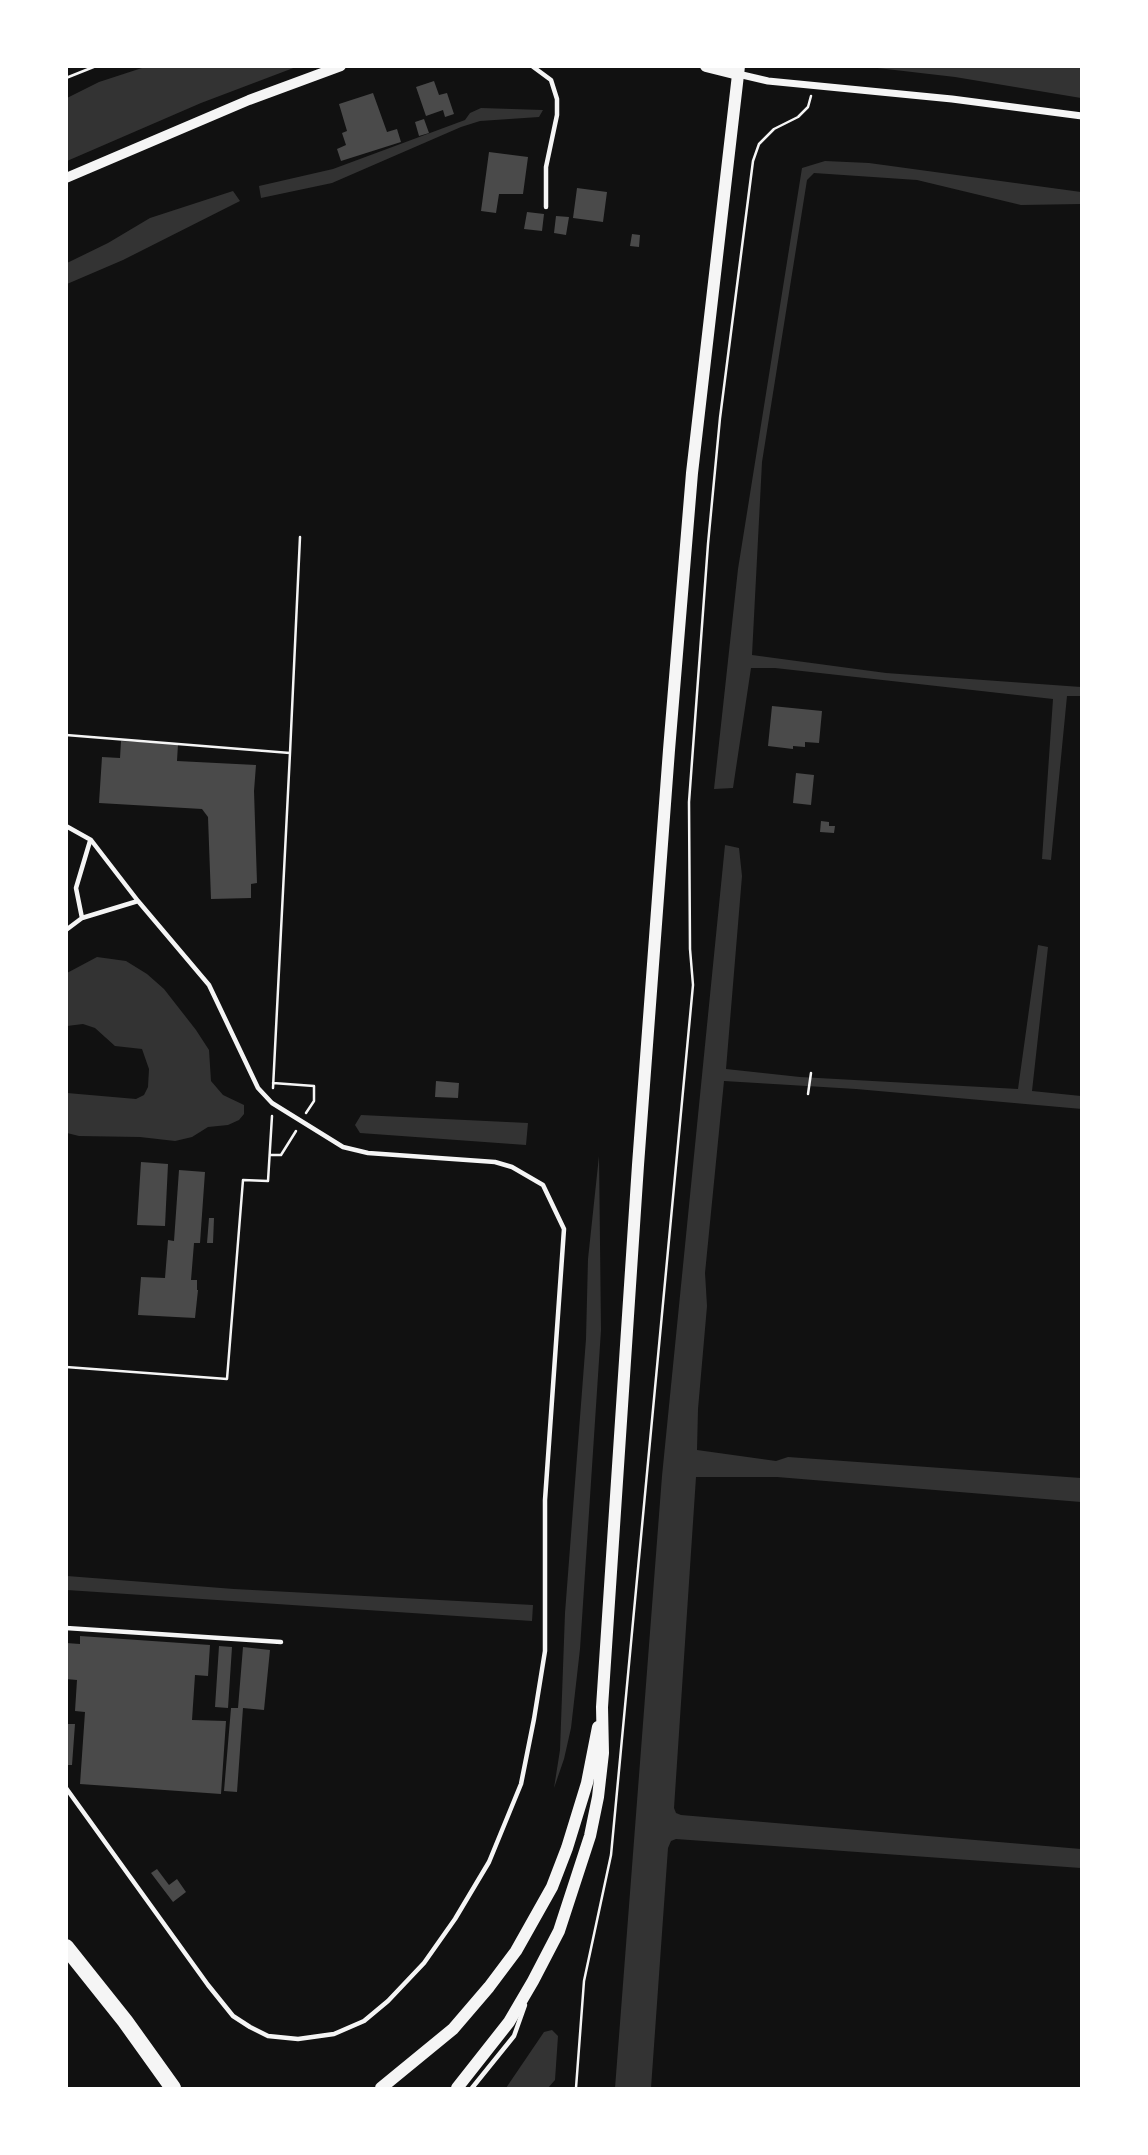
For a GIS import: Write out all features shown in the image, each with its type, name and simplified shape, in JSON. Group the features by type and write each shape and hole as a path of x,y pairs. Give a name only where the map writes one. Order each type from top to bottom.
{"highway":[{"path":"66,1947 125,2021 173,2088"}],"main road":[{"path":"457,2088 509,2022 559,1931 590,1836 598,1797 603,1754 603,1707 638,1165 692,473 738,71 706,66"},
{"path":"381,2088 453,2029 496,1978 537,1916 552,1887 578,1814 603,1707"}],"street":[{"path":"66,178 249,100 341,66"},
{"path":"738,71 813,86 952,99 1082,116"}],"lane":[{"path":"532,66 551,80 557,99 557,115 546,167 546,207"},
{"path":"66,826 91,840 209,985 258,1088 272,1102 343,1147 368,1153 495,1162 513,1167 543,1185 565,1229 545,1500 545,1651 521,1784 489,1861 455,1919 424,1963 388,2001 364,2021 334,2034 298,2039 268,2036 233,2016 66,1788"},
{"path":"82,918 76,888 91,840"},
{"path":"66,929 82,918 138,901"},
{"path":"66,1628 281,1642"},
{"path":"472,2088 514,2036 533,1981"}],"path":[{"path":"66,78 96,66"},
{"path":"576,2088 584,1981 611,1855 693,985 690,949 689,802 720,418 753,161 759,145 774,129 798,117 808,107 813,86"},
{"path":"66,1367 227,1379 243,1180 268,1181 300,537"},
{"path":"66,735 290,753"},
{"path":"808,1094 811,1073"},
{"path":"273,1083 314,1086 314,1101"},
{"path":"270,1155 281,1155"}],"shaded area":[{"path":"145,67 296,67 201,103 67,161 67,98 99,82"},
{"path":"869,67 1081,67 1081,98 955,77"},
{"path":"481,108 543,110 539,117 480,121 332,183 261,198 259,186 333,169 465,120 470,113"},
{"path":"825,161 869,163 1081,192 1081,204 1021,205 917,180 814,173 807,180 762,462 752,655 886,673 1081,687 1081,696 1067,696 1051,860 1042,859 1053,699 775,668 751,668 733,788 714,789 738,569 802,168"},
{"path":"233,191 240,201 123,260 67,284 67,263 150,218"},
{"path":"725,845 739,848 742,876 726,1069 800,1077 1018,1089 1038,945 1048,947 1032,1091 1081,1096 1082,1109 856,1089 724,1081 705,1273 707,1306 697,1450 776,1461 788,1457 1081,1478 1081,1502 777,1477 696,1477 674,1808 676,1813 681,1815 1081,1849 1081,1868 676,1839 671,1841 668,1848 651,2088 615,2088 662,1476"},
{"path":"97,957 126,961 164,989 209,1050 211,1081 223,1095 244,1105 244,1114 239,1120 228,1125 208,1127 192,1137 175,1141 140,1137 79,1136 67,1133 67,1093 136,1099 144,1095 148,1087 149,1069 142,1049 115,1046 95,1028 83,1024 67,1026 67,973"},
{"path":"361,1115 528,1123 526,1145 360,1133 355,1125"},
{"path":"599,1156 601,1330 580,1649 571,1728 554,1788 560,1750 565,1613 586,1339 588,1259"},
{"path":"67,1576 234,1589 533,1605 532,1621 67,1590"},
{"path":"552,2030 558,2036 555,2080 548,2088 506,2088 544,2032"}],"building":[{"path":"434,81 439,95 447,93 454,114 445,117 443,110 426,116 416,87"},
{"path":"373,93 387,132 397,129 401,142 341,161 337,149 346,145 342,133 347,131 339,104"},
{"path":"424,119 429,133 419,136 415,122"},
{"path":"489,152 528,157 523,194 499,194 496,213 481,211"},
{"path":"577,188 607,192 603,222 573,218"},
{"path":"527,212 544,214 542,231 524,229"},
{"path":"556,216 569,217 566,235 554,233"},
{"path":"632,234 640,235 639,247 630,246"},
{"path":"772,706 822,711 819,743 805,742 805,747 793,746 793,749 768,746"},
{"path":"121,741 178,744 177,761 256,765 254,791 257,883 251,884 251,898 211,899 208,817 202,809 99,803 102,757 120,758"},
{"path":"796,773 814,775 811,805 793,803"},
{"path":"821,821 835,826 834,833 820,832"},
{"path":"436,1081 459,1083 458,1098 435,1097"},
{"path":"141,1162 168,1164 165,1226 137,1225"},
{"path":"179,1170 205,1172 200,1243 194,1243 191,1280 197,1280 195,1318 138,1315 141,1277 165,1278 168,1240 174,1241"},
{"path":"209,1218 214,1218 213,1243 207,1243"},
{"path":"80,1636 210,1645 208,1676 195,1675 192,1720 226,1721 221,1794 80,1784 85,1712 75,1711 77,1680 66,1679 66,1643 80,1644"},
{"path":"219,1646 232,1647 228,1708 215,1707"},
{"path":"243,1647 270,1650 264,1710 243,1708 237,1792 224,1791 231,1708 238,1708"},
{"path":"66,1724 75,1724 72,1765 66,1765"},
{"path":"157,1869 169,1885 177,1879 186,1892 173,1902 151,1873"}]}
